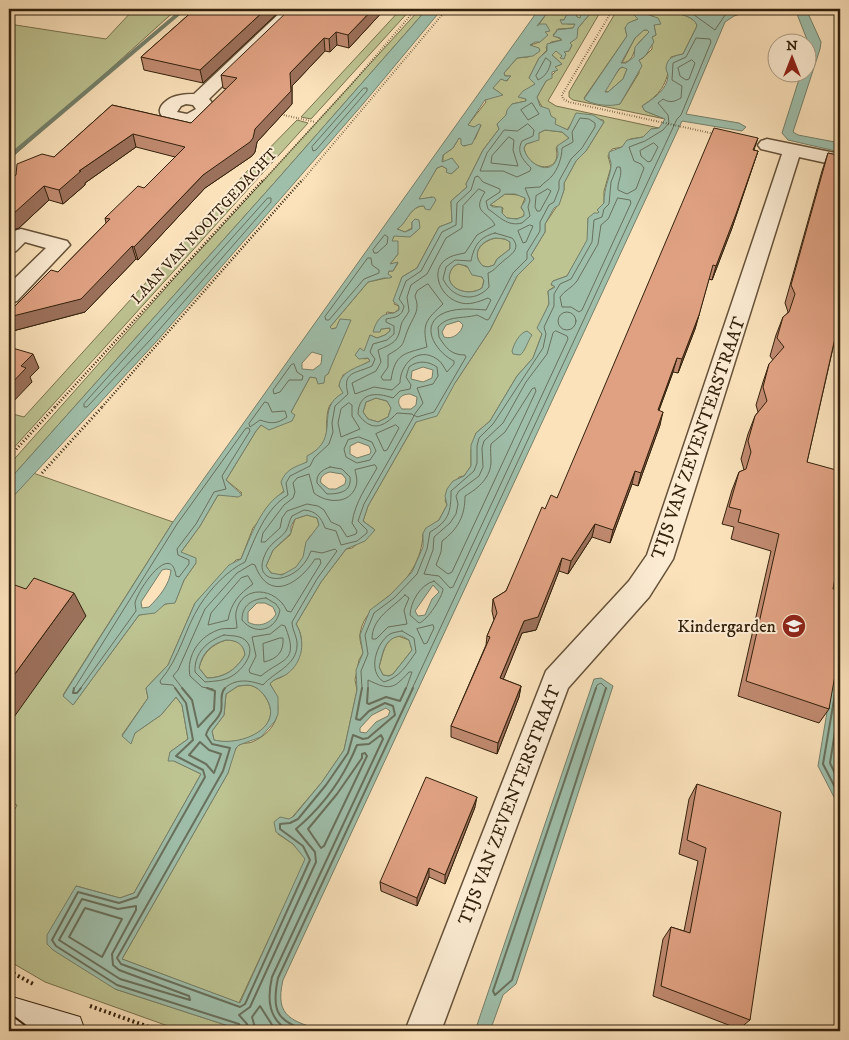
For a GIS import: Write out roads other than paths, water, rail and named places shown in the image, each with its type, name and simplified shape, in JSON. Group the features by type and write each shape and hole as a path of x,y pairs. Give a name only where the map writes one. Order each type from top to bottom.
{"street":[{"path":"198,100 293,9"},
{"name":"TIJS VAN ZEVENTERSTRAAT","path":"423,1031 556,680 640,589 659,559 780,148 840,160"},
{"path":"9,247 21,235 60,245 9,296"},
{"path":"9,1015 66,1031"}],"water":[{"path":"427,9 442,9 363,104 156,342 9,501 9,480"},
{"path":"539,9 550,9 537,26 546,24 550,31 545,32 548,35 540,42 530,45 539,48 540,51 533,56 517,58 504,73 505,76 511,76 506,81 501,79 493,88 503,95 485,100 468,125 474,127 479,124 481,125 472,144 463,146 459,138 453,148 443,155 442,162 452,158 459,167 451,174 446,172 447,169 442,166 437,168 419,199 434,197 436,200 430,210 425,209 424,206 415,208 397,229 405,232 412,229 412,222 415,219 419,220 420,228 410,237 394,236 392,241 398,241 398,254 390,264 398,262 393,271 389,271 388,274 392,277 368,282 330,327 332,329 336,328 340,319 351,320 328,374 325,376 324,383 318,384 316,378 310,377 291,412 295,415 292,421 269,430 261,425 256,431 226,480 242,495 238,497 218,495 200,526 181,552 196,558 196,563 184,580 175,603 165,604 155,613 139,615 73,705 63,696 173,522","holes":["312,352 322,355 321,364 313,370 302,369 302,363","162,570 171,570 169,580 163,590 149,607 142,608 141,602"]},
{"path":"576,9 589,9 589,15 578,28 577,38 570,43 572,45 569,51 564,52 566,54 564,59 560,58 562,56 556,51 552,55 562,64 555,67 558,70 552,72 552,78 546,81 537,97 540,106 549,109 551,116 556,119 555,124 568,130 576,113 593,115 604,122 586,151 576,161 564,183 564,190 559,205 554,208 545,224 545,232 531,255 534,259 517,276 490,330 455,383 437,416 416,422 368,506 363,521 375,530 365,541 346,549 321,582 296,624 302,644 297,664 287,674 270,684 278,697 278,714 275,721 261,737 239,745 236,748 228,773 122,959 240,1003 305,859 293,844 276,832 274,822 280,817 289,819 294,816 322,782 344,750 357,690 356,670 363,653 360,635 370,610 390,595 412,572 423,547 423,533 426,528 439,520 447,505 445,496 447,489 453,481 464,476 471,466 471,445 476,433 490,421 517,376 533,358 542,334 537,328 549,304 548,291 555,287 551,284 553,281 567,276 587,240 588,218 594,213 598,213 597,210 604,203 611,167 609,152 622,147 627,140 643,137 651,129 659,128 665,119 645,111 642,106 655,97 665,86 668,75 666,68 669,59 683,54 696,28 697,25 693,20 681,14 644,10 646,14 658,18 661,24 654,25 656,35 652,37 654,42 646,54 639,60 642,66 620,104 601,105 584,99 627,36 625,28 628,23 638,19 632,13 634,11 629,9 757,9 734,16 725,22 686,114 739,123 746,127 742,131 682,121 283,980 281,1003 288,1016 303,1024 324,1031 244,1031 115,989 53,950 47,944 47,935 76,886 120,898 134,893 201,774 174,761 168,761 170,752 188,739 182,705 176,697 161,715 135,733 131,744 122,736 148,698 146,688 168,665 195,603 229,565 241,559 263,512 276,497 284,492 281,482 285,474 291,469 307,462 307,456 318,449 324,441 330,407 334,400 343,393 339,386 340,381 351,370 370,361 368,358 359,359 355,355 360,348 364,351 370,335 377,338 390,331 390,328 381,329 380,332 373,332 382,316 399,310 399,306 393,301 402,277 417,268 439,227 452,222 451,201 467,187 466,184 483,150 499,129 497,124 506,115 507,110 512,104 526,101 526,99 518,97 523,91 535,84 529,78 539,58 547,51 547,44 562,40 553,36 556,30 573,28 575,24 562,24 560,20 564,20 569,10 576,14 577,17 580,18 581,15","holes":["644,30 647,30 649,32 635,47 634,57 626,63 621,63 635,38","622,67 627,69 623,79 608,92 605,92 619,69","545,130 562,132 569,138 557,146 558,157 550,167 544,168 534,163 529,159 524,148 526,144 539,140 539,133","505,194 515,194 525,198 521,207 524,216 517,219 507,218 502,213 502,207 490,205","491,239 505,239 510,242 510,249 497,259 494,265 488,267 483,266 477,257 477,252 482,245","458,264 467,266 472,275 482,277 484,281 482,288 469,292 456,288 449,279 454,266","459,321 463,325 456,335 450,338 444,337 442,332 446,325","423,367 433,370 432,378 423,382 411,379 412,371","406,394 417,397 416,405 411,409 402,409 399,403 401,397","376,398 387,401 391,408 388,417 378,422 368,419 363,412 366,402","358,442 369,446 370,454 357,458 350,454 350,446","330,472 342,474 346,479 345,484 336,489 329,489 321,483 324,474","307,515 317,518 319,525 306,542 303,557 296,567 282,575 271,573 266,566 273,550 291,533 291,526 295,519","433,585 439,592 432,599 425,615 418,616 415,611","257,603 265,603 273,607 276,614 267,623 260,625 248,622 248,612","402,636 409,640 412,650 393,674 389,676 383,675 379,667 383,651 391,639","230,640 241,645 245,655 234,669 219,677 207,678 199,668 202,658 208,650 221,642","248,685 257,688 264,695 270,706 270,717 266,725 258,732 248,737 225,741 214,740 212,731 224,715 226,694 238,686","386,708 390,711 388,716 376,722 366,733 360,732 360,728 372,715"]},
{"path":"795,9 806,9 821,42 816,61 816,32 804,32"},
{"path":"798,82 809,82 793,132 798,135 840,143 840,152 788,140 782,133"},
{"path":"527,331 532,335 523,351 520,355 513,354 512,351 517,339"},
{"path":"840,634 840,803 835,799 818,766"},
{"path":"601,678 613,686 516,984 503,995 490,1031 475,1031 594,679"}],"waterway":[{"path":"9,157 184,9"}],"tram line":[{"path":"9,1013 33,1031"}],"place":[{"name":"Kindergarden","path":"794,626"}]}
